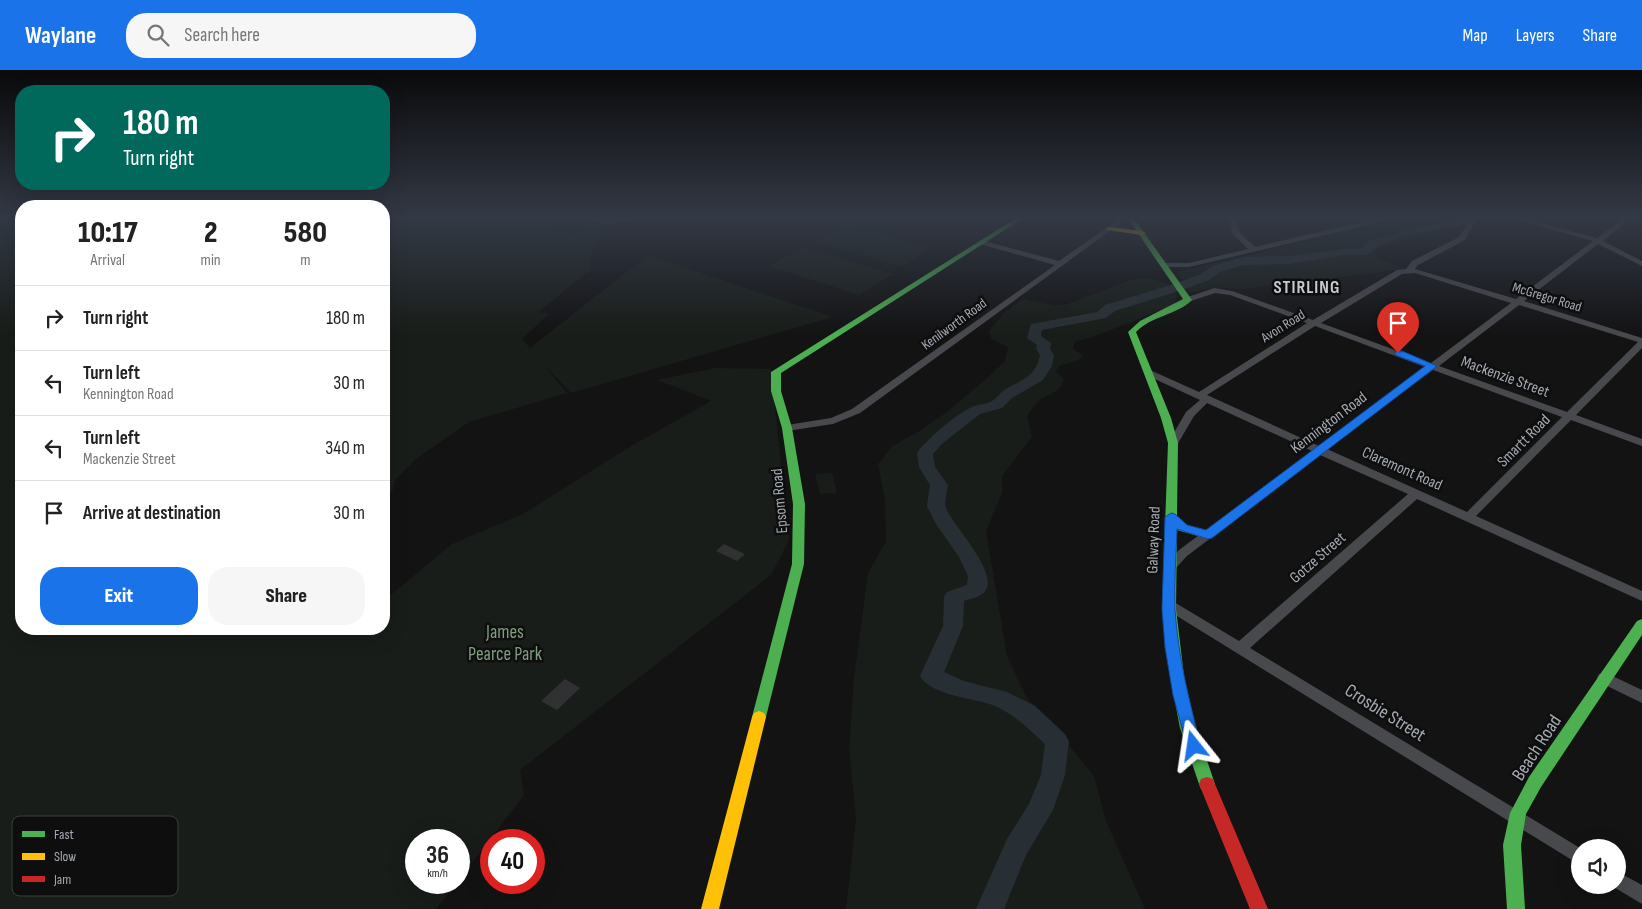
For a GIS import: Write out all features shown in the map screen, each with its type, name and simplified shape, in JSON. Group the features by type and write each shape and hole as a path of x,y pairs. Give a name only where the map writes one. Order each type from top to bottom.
{"street":[{"name":"Epsom Road","path":"710,909 798,564 799,504 787,428 776,391 776,372 960,256"},
{"path":"1033,256 1060,264"},
{"name":"Kenilworth Road","path":"787,428 833,421 856,412 1071,256"},
{"path":"1158,256 1183,291"},
{"path":"1165,266 1189,265 1227,256"},
{"name":"Avon Road","path":"1173,443 1190,414 1204,397 1314,323 1400,272 1412,271 1416,263 1429,256"},
{"name":"Kennington Road","path":"1170,567 1208,535 1576,256"},
{"path":"1627,256 1642,264"},
{"name":"McGregor Road","path":"1412,271 1642,342"},
{"name":"Mackenzie Street","path":"1183,291 1224,291 1642,443"},
{"name":"Galway Road","path":"1183,291 1176,310 1136,325 1132,332 1168,425 1173,443 1168,605 1176,676 1194,746 1259,909"},
{"name":"Smartt Road","path":"1469,517 1642,342"},
{"name":"Claremont Road","path":"1148,372 1642,596"},
{"name":"Gotze Street","path":"1241,648 1416,493"},
{"path":"1171,517 1182,528 1208,535"},
{"name":"Crosbie Street","path":"1168,605 1241,648 1516,820 1571,852"},
{"name":"Beach Road","path":"1516,909 1512,844 1516,820 1535,782 1642,624"},
{"path":"1604,678 1642,697"},
{"path":"1626,885 1642,895"}],"green space":[{"name":"James Pearce Park","path":"0,256 15,256 15,635 390,635 390,594 452,544 523,514 633,445 711,401 657,380 715,368 771,369 789,540 771,575 520,770 524,795 498,829 480,829 480,853 470,866 470,829 405,829 405,894 448,894 436,909 0,909"},
{"path":"390,256 592,256 590,265 594,270 583,275 539,312 549,314 522,339 530,348 647,256 651,256 833,317 571,393 544,365 567,393 469,422 416,459 395,480 393,490 390,493"},
{"path":"787,256 834,256 893,274 859,295 768,266"},
{"path":"864,256 919,256 902,267"},
{"path":"1243,256 1376,256 1376,258 1404,269 1303,282 1277,282 1262,287 1238,289 1214,287 1193,292 1186,290 1178,272 1183,269"},
{"path":"1148,278 1166,283 1177,294 1174,305 1093,337 1075,342 1073,348 1083,356 1079,360 1059,366 1056,372 1064,378 1063,383 1055,392 1038,401 1027,416 1032,437 1002,476 1002,493 986,531 1007,656 1027,698 1056,729 1094,776 1106,821 1145,909 846,909 856,818 849,750 854,678 868,573 886,541 885,501 878,464 892,446 918,432 947,412 1005,361 1008,347 991,339 989,331 1005,312 1023,299 1054,305 1065,305 1133,279"},
{"path":"832,473 837,493 820,494 815,474"}],"building":[{"path":"724,544 745,554 737,561 716,551"},
{"path":"565,679 580,688 557,710 541,701"}],"waterway":[{"path":"990,909 1016,848 1040,810 1053,775 1057,741 1027,713 999,698 960,689 931,676 953,626 954,597 976,589 978,576 968,555 945,524 936,506 939,485 927,467 925,453 937,440 975,411 997,405 1007,395 1038,377 1045,366 1047,355 1043,349 1044,343 1034,338 1036,327 1101,315 1110,308 1178,287 1205,277 1216,269 1243,261 1289,260 1315,256"}],"traffic: fast":[{"path":"759,717 798,564 799,504 787,428 776,391 776,372 960,256"},
{"path":"1157,256 1188,300 1150,318 1132,332 1166,418 1173,443 1169,609 1177,676 1188,728 1207,784"},
{"path":"1171,517 1182,528 1208,535"},
{"path":"1516,909 1512,845 1518,813 1535,782 1642,624"}],"traffic: slow":[{"path":"710,909 759,717"}],"traffic: jam":[{"path":"1207,784 1259,909"}],"district":[{"name":"STIRLING","path":"1307,287"}],"route":[{"path":"1194,746 1176,676 1168,609 1171,517 1182,528 1208,535 1432,366 1398,353"}]}
